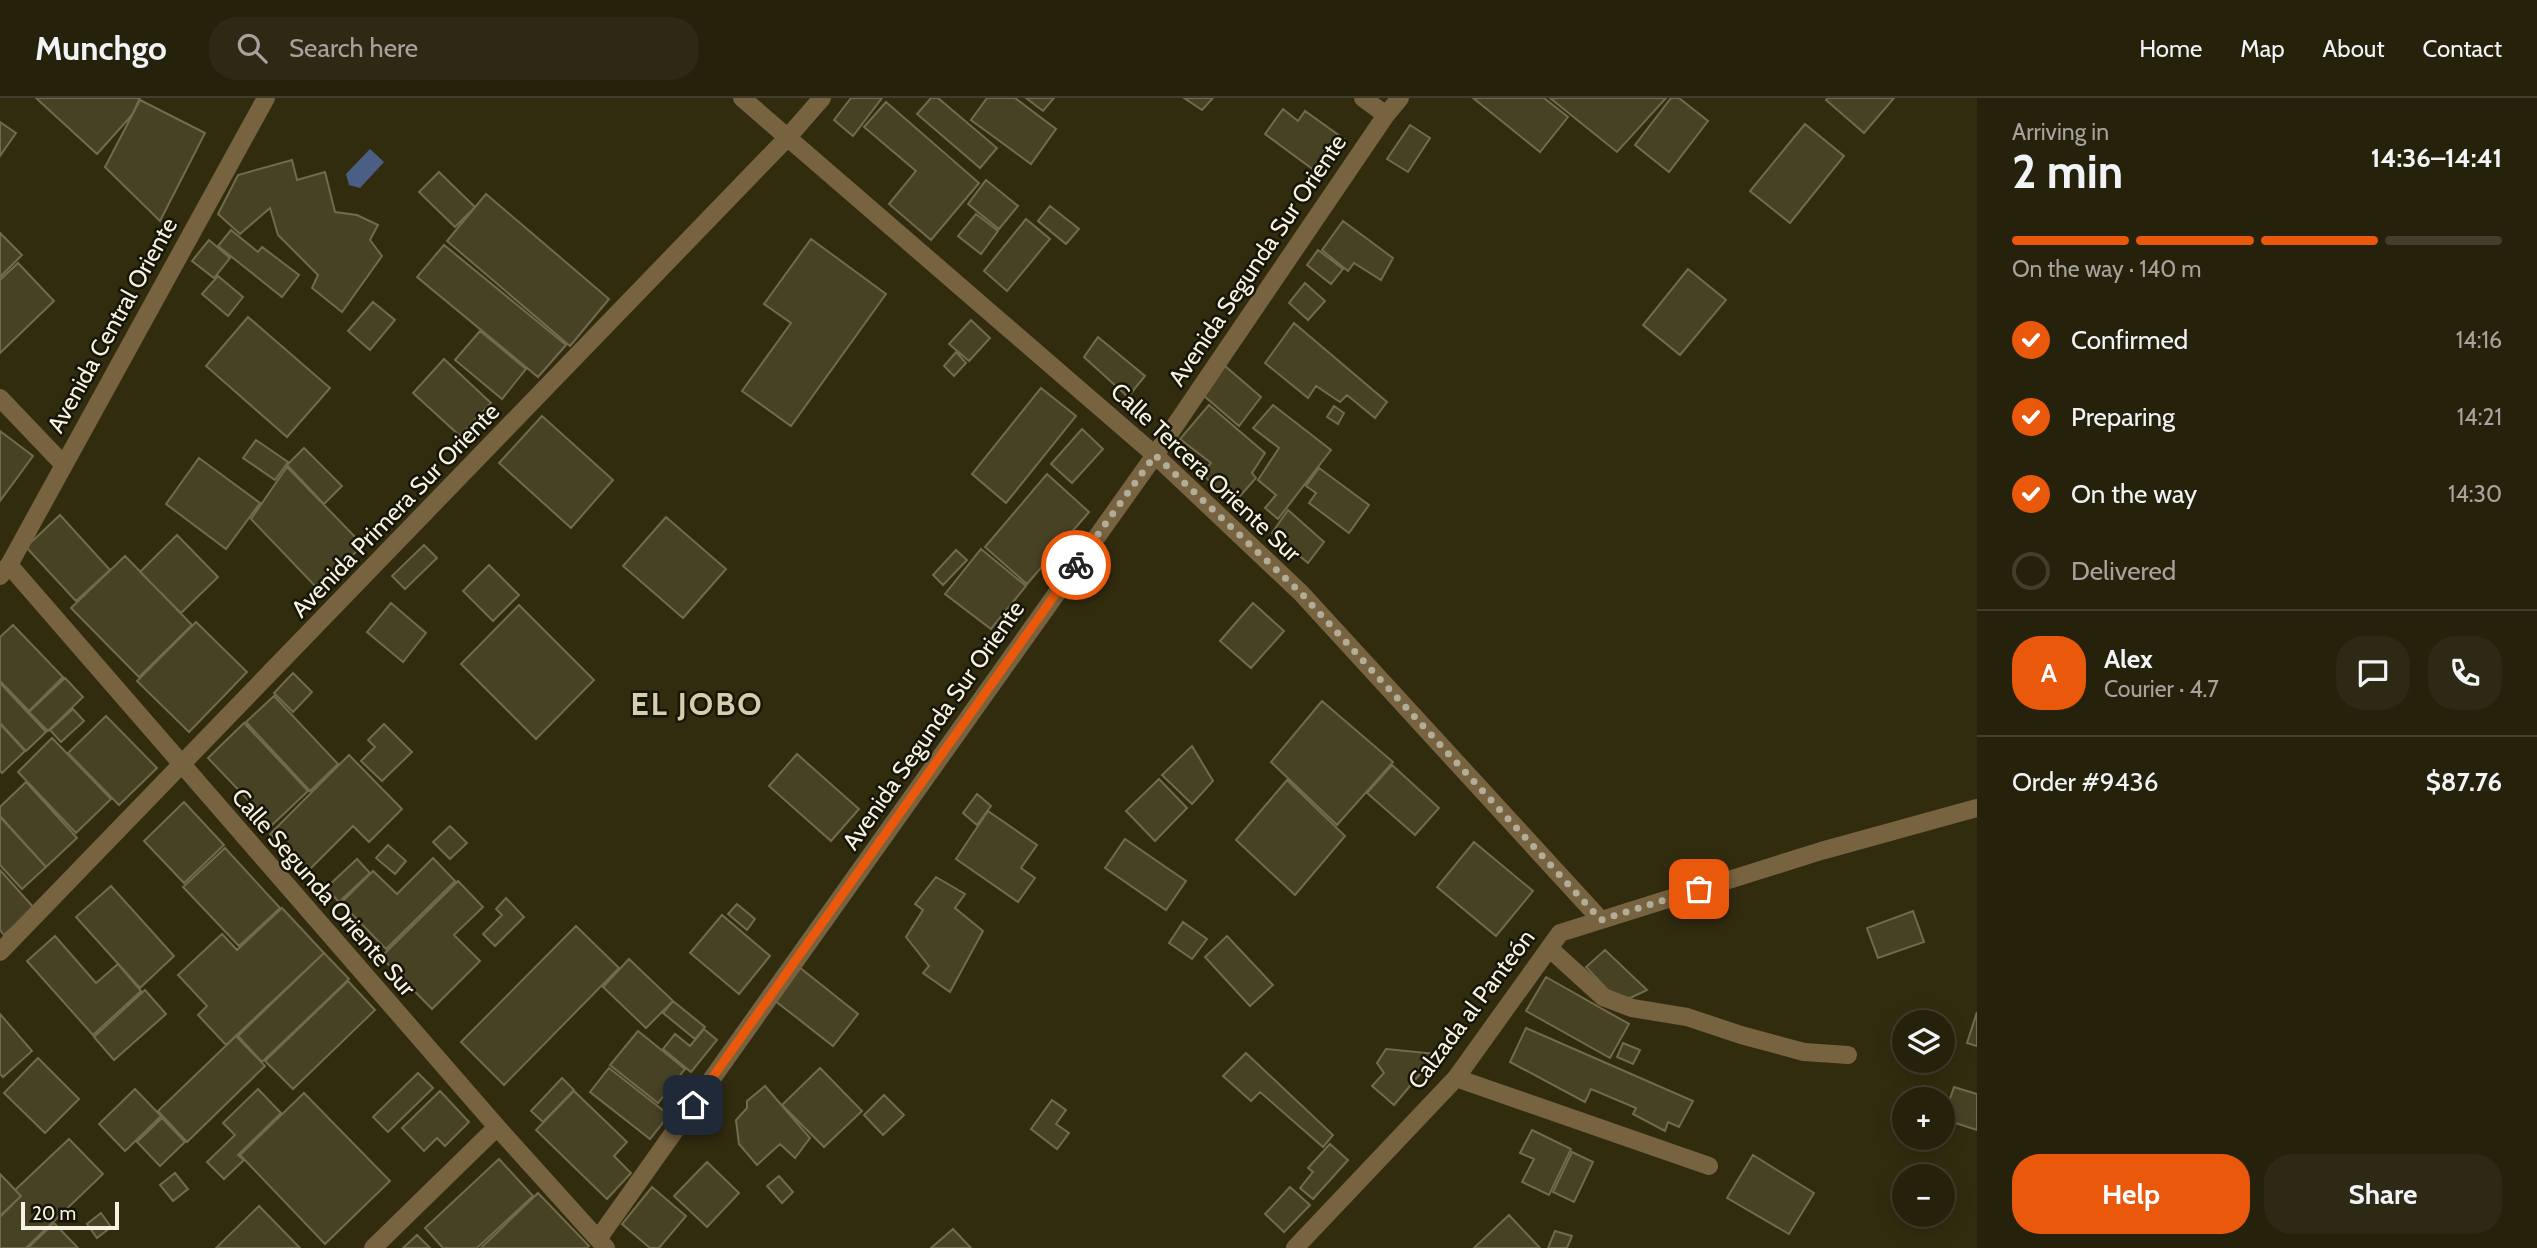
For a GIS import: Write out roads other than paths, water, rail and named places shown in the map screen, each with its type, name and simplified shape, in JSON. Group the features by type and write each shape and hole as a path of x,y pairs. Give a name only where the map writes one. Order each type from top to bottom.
{"street":[{"name":"Avenida Central Oriente","path":"5,570 266,98"},
{"name":"Calle Tercera Oriente Sur","path":"742,98 1155,455 1301,593 1601,920"},
{"name":"Avenida Primera Sur Oriente","path":"0,953 789,137 822,98"},
{"path":"1363,98 1386,115"},
{"name":"Avenida Segunda Sur Oriente","path":"602,1243 1155,455 1399,98"},
{"path":"0,398 63,464"},
{"name":"Calle Segunda Oriente Sur","path":"5,570 182,766 497,1127 602,1243"},
{"name":"Calzada al Panteón","path":"1295,1248 1456,1079 1560,933 1821,850 1977,808"},
{"path":"1549,948 1603,997 1632,1008 1687,1017 1804,1052 1848,1055"},
{"path":"1456,1079 1709,1166"},
{"path":"373,1248 497,1127"}],"water":[{"path":"370,149 384,162 360,188 349,185 346,174"}],"district":[{"name":"EL JOBO","path":"697,703"}]}
